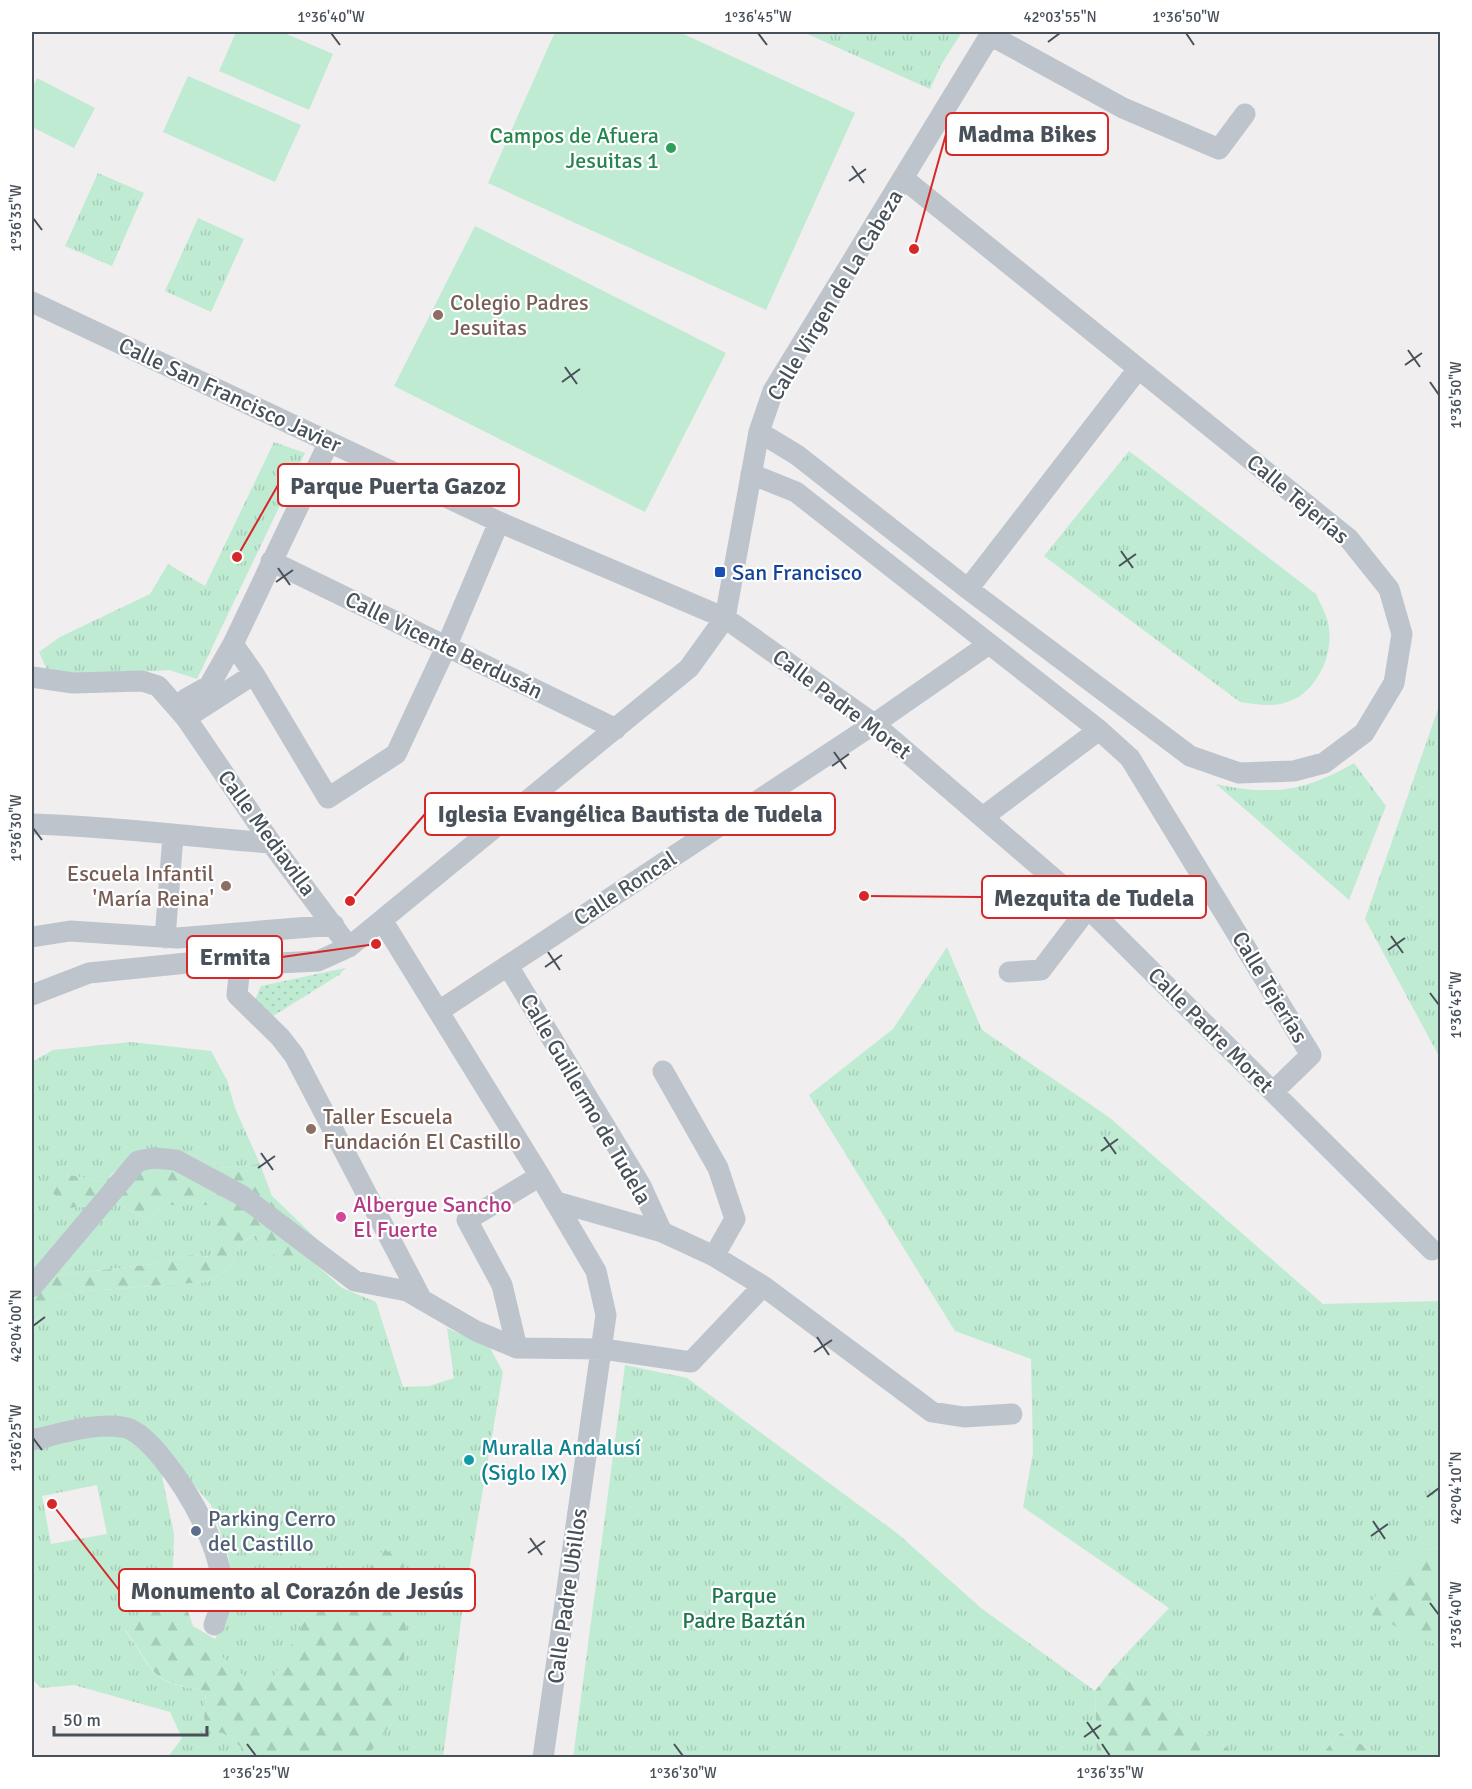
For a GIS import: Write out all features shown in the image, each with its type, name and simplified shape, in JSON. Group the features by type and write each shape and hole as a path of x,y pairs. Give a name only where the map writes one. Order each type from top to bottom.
{"street":[{"path":"991,33 1123,108 1219,149 1245,114"},
{"name":"Calle Virgen de La Cabeza","path":"32,995 89,973 197,962 240,965 318,961 349,947 689,668 725,618 759,432 774,391 991,33"},
{"name":"Calle Tejerías","path":"759,432 797,455 968,589 1190,756 1239,773 1294,771 1324,763 1364,733 1394,683 1402,634 1389,589 1349,539 904,180"},
{"name":"Calle San Francisco Javier","path":"32,302 499,522 725,618"},
{"path":"968,589 1138,369"},
{"path":"254,674 186,717 183,707 186,699 208,686 233,644 329,442"},
{"name":"Calle Tejerías","path":"751,474 796,492 1099,730 1130,758 1311,1055 1273,1092"},
{"path":"233,644 254,674 328,798 344,790 396,754 447,645 499,522"},
{"name":"Calle Vicente Berdusán","path":"271,561 616,729"},
{"name":"Calle Padre Moret","path":"725,618 874,724 1088,908 1431,1250"},
{"name":"Calle Roncal","path":"439,1011 874,724 989,644"},
{"name":"Calle Mediavilla","path":"32,677 73,683 142,681 158,686 186,717 271,843 349,947"},
{"path":"983,818 1099,730"},
{"path":"32,824 81,825 173,836 271,843"},
{"path":"165,938 173,836"},
{"path":"1009,972 1041,970 1088,908"},
{"name":"Calle Padre Ubillos","path":"382,920 557,1202 596,1271 606,1315 603,1349 543,1758"},
{"path":"32,937 70,931 165,938 334,925"},
{"path":"240,965 237,995 280,1037 294,1055 423,1301"},
{"name":"Calle Guillermo de Tudela","path":"508,966 641,1186 662,1232"},
{"path":"663,1071 718,1168 735,1219 714,1256"},
{"path":"32,1287 138,1161 154,1158 176,1160 241,1195 355,1281 407,1291 476,1331 517,1348 603,1349 691,1362 763,1286"},
{"path":"517,1348 502,1285 467,1220 540,1176"},
{"name":"Calle Guillermo de Tudela","path":"557,1202 662,1232 714,1256 763,1286 932,1412 964,1417 1012,1414"},
{"path":"32,1440 96,1427 128,1428 153,1447 189,1493 208,1532 220,1575 222,1602 214,1625"}],"green space":[{"path":"236,32 282,32 333,54 309,110 219,71"},
{"name":"Campos de Afuera Jesuitas 1","path":"555,32 679,32 855,113 766,310 488,183"},
{"path":"803,32 962,32 941,65 930,89"},
{"path":"188,76 301,125 275,182 163,132"},
{"path":"37,78 95,108 74,148 32,127 32,89"},
{"path":"98,173 144,193 112,266 65,246"},
{"path":"198,218 244,239 211,312 165,291"},
{"path":"475,226 726,353 645,512 394,386"},
{"path":"274,442 305,453 197,679 169,670 63,676 48,672 39,652 60,637 150,594 168,564 205,586"},
{"path":"1129,451 1316,594 1324,611 1330,639 1326,661 1321,671 1315,681 1300,696 1278,704 1240,702 1044,556"},
{"path":"1440,703 1440,1058 1365,919"},
{"path":"1354,763 1386,806 1349,900 1216,784 1254,790 1287,789 1319,780"},
{"path":"947,947 982,1030 1110,1118 1323,1304 1440,1301 1440,1548 1422,1550 1365,1612 1440,1646 1440,1757 1384,1757 1339,1732 1321,1757 1240,1757 1113,1668 1169,1608 1023,1507 1033,1453 1031,1359 955,1331 809,1095 893,1029"},
{"path":"345,968 339,975 273,1016 255,1000 261,986"},
{"path":"131,1042 211,1051 227,1080 235,1108 260,1164 225,1168 192,1154 126,1161 104,1182 65,1174 68,1208 117,1204 150,1220 163,1205 212,1205 212,1257 190,1255 154,1264 32,1278 32,1062 53,1050"},
{"path":"144,1150 192,1154 225,1168 260,1164 272,1196 321,1243 288,1262 266,1250 254,1234 240,1245 228,1270 206,1282 75,1292 53,1300 32,1325 32,1278 154,1264 190,1255 212,1257 212,1205 163,1205 150,1220 117,1204 68,1208 49,1189 65,1174 104,1182"},
{"path":"255,1234 266,1250 288,1262 302,1252 342,1288 376,1302 403,1387 429,1386 454,1378 447,1328 490,1348 503,1372 463,1605 443,1757 367,1757 398,1714 384,1550 365,1573 343,1584 323,1576 313,1604 272,1681 254,1686 216,1652 215,1639 231,1606 229,1558 211,1505 179,1467 162,1477 174,1534 173,1567 150,1594 143,1616 125,1630 149,1666 162,1679 206,1691 204,1718 241,1747 241,1757 168,1757 182,1738 170,1712 74,1685 41,1688 32,1679 32,1325 53,1300 75,1292 206,1282 228,1270 240,1245","holes":["97,1485 107,1534 51,1544 42,1496"]},
{"name":"Parque Padre Baztán","path":"625,1365 687,1378 898,1534 981,1608 1095,1691 1097,1757 573,1758"},
{"path":"1440,1548 1440,1646 1364,1612 1387,1579 1422,1550"},
{"path":"384,1550 403,1558 406,1633 398,1714 367,1757 241,1757 241,1747 223,1733 209,1731 204,1718 206,1691 172,1683 155,1673 125,1629 142,1616 150,1594 173,1567 193,1626 215,1639 217,1652 254,1685 272,1681 313,1604 323,1576 343,1584 365,1573"},
{"path":"1113,1668 1240,1757 1097,1757 1095,1691"},
{"path":"1339,1732 1384,1757 1321,1757"}],"place":[{"name":"Campos de Afuera Jesuitas 1","path":"671,148"},
{"name":"Madma Bikes","path":"914,249"},
{"name":"Colegio Padres Jesuitas","path":"438,315"},
{"name":"Parque Puerta Gazoz","path":"237,557"},
{"name":"San Francisco","path":"720,572"},
{"name":"Escuela Infantil 'María Reina'","path":"226,886"},
{"name":"Mezquita de Tudela","path":"864,896"},
{"name":"Iglesia Evangélica Bautista de Tudela","path":"350,901"},
{"name":"Ermita","path":"376,944"},
{"name":"Taller Escuela Fundación El Castillo","path":"311,1129"},
{"name":"Albergue Sancho El Fuerte","path":"341,1217"},
{"name":"Muralla Andalusí (Siglo IX)","path":"469,1460"},
{"name":"Monumento al Corazón de Jesús","path":"52,1504"},
{"name":"Parking Cerro del Castillo","path":"196,1531"}]}
